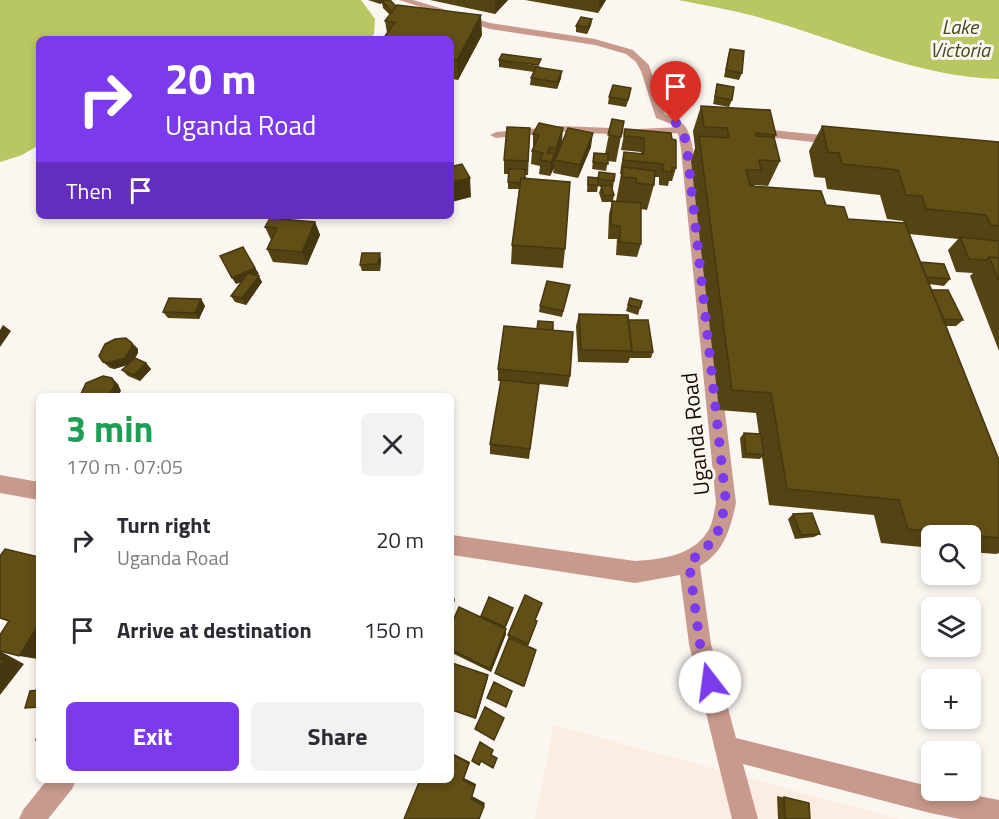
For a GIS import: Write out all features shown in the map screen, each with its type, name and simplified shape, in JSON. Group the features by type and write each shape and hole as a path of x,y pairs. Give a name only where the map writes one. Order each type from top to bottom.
{"street":[{"name":"Uganda Road","path":"454,545 634,572 663,570 689,563 716,538 726,503 684,127"},
{"path":"744,131 853,142"},
{"path":"0,484 36,490"},
{"path":"689,563 700,644 746,819"},
{"path":"728,748 878,788 959,807 999,813"},
{"path":"32,819 61,783"}],"lane":[{"path":"404,0 503,29 612,46 630,52 641,60 646,68 660,116 684,127"},
{"path":"496,135 560,129 638,132 684,127"}],"shaded area":[{"path":"554,725 899,819 535,819"}],"water":[{"path":"0,0 361,0 375,19 372,36 36,36 36,147 22,155 0,162"},
{"name":"Lake Victoria","path":"678,0 999,0 999,79 969,77 911,65 757,17"}],"building":[{"path":"390,0 396,6 392,12 382,1"},
{"path":"397,5 481,15 457,60 454,59 454,36 385,36 395,22 385,21"},
{"path":"581,17 592,19 588,27 576,26"},
{"path":"730,49 744,51 742,73 726,70"},
{"path":"502,54 541,59 538,65 499,60"},
{"path":"536,67 562,71 557,82 531,78"},
{"path":"717,84 734,87 732,100 715,97"},
{"path":"613,85 631,88 628,100 609,97"},
{"path":"701,106 770,110 776,135 756,133 756,136 774,137 780,161 759,160 761,170 746,170 750,186 821,191 826,205 844,207 848,219 905,223 999,460 999,538 981,536 981,525 921,525 921,530 908,529 899,500 787,489 771,393 732,390 699,136 729,138 727,128 704,127"},
{"path":"612,119 624,121 621,137 608,135"},
{"path":"539,123 563,128 556,148 550,147 547,153 555,154 551,162 540,160 543,153 532,151 539,135 533,134"},
{"path":"822,126 999,142 999,226 991,225 986,215 926,209 922,196 906,195 898,170 842,164 839,153 828,152"},
{"path":"507,127 530,128 528,161 504,160"},
{"path":"568,128 593,133 580,165 555,160"},
{"path":"625,129 671,133 672,139 676,140 676,168 672,167 672,172 663,171 663,164 623,160 624,152 644,154 644,138 624,136"},
{"path":"594,153 608,154 608,164 593,162"},
{"path":"462,164 470,178 454,182 454,166"},
{"path":"623,167 655,171 654,185 636,183 636,178 622,177"},
{"path":"509,169 525,169 525,179 521,178 520,183 508,182"},
{"path":"599,172 615,174 614,181 598,179"},
{"path":"588,177 598,178 598,185 588,185"},
{"path":"521,178 570,182 565,249 512,245"},
{"path":"611,185 614,195 604,196 601,186"},
{"path":"612,201 641,203 641,244 620,242 620,226 611,225"},
{"path":"269,219 315,222 302,252 267,249 277,228 265,227"},
{"path":"960,237 999,241 999,258 969,259"},
{"path":"243,247 255,268 232,278 220,256"},
{"path":"362,253 380,253 378,264 360,265"},
{"path":"989,257 999,258 999,281"},
{"path":"920,262 944,264 950,279 926,277"},
{"path":"248,273 259,276 242,298 231,296"},
{"path":"547,281 570,285 563,311 540,306"},
{"path":"931,290 948,290 963,320 944,319"},
{"path":"169,298 201,299 195,313 163,312"},
{"path":"630,298 642,301 640,308 628,305"},
{"path":"579,314 628,315 632,351 581,350"},
{"path":"628,320 648,320 653,352 632,352"},
{"path":"538,321 553,322 553,330 537,329"},
{"path":"504,326 573,332 570,376 498,369"},
{"path":"126,338 132,343 132,347 125,358 108,363 103,362 99,356 105,344 115,339"},
{"path":"135,358 146,363 134,375 122,370"},
{"path":"103,376 112,378 115,385 110,393 81,393 86,383"},
{"path":"501,380 539,384 530,449 490,444"},
{"path":"744,433 761,434 764,455 746,453"},
{"path":"812,513 820,534 801,535 793,514"},
{"path":"5,549 36,556 36,629 19,656 0,651 0,635 9,621 0,618 0,556"},
{"path":"525,595 542,603 528,644 508,635"},
{"path":"489,597 513,608 505,627 481,616"},
{"path":"459,607 506,629 490,669 454,651 454,618"},
{"path":"509,638 536,650 524,686 495,673"},
{"path":"454,664 488,675 475,718 454,711"},
{"path":"494,682 512,691 506,707 487,698"},
{"path":"36,690 36,707 25,708 30,691"},
{"path":"485,707 504,718 494,740 475,729"},
{"path":"480,742 493,750 491,755 497,758 493,768 481,761 479,765 472,761"},
{"path":"454,755 469,763 463,780 475,786 471,799 484,806 479,819 404,819 419,783 454,783"},
{"path":"784,797 809,803 810,819 785,819"}],"route":[{"path":"676,123 684,134 687,149 726,503 716,538 689,563 700,644 710,682"}]}
